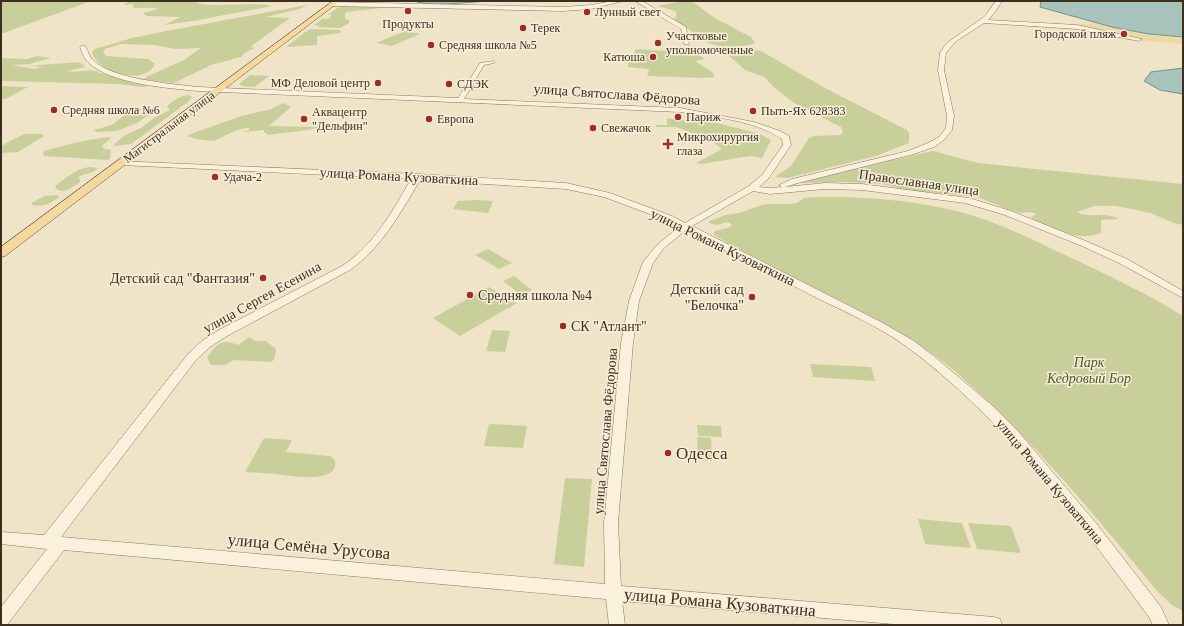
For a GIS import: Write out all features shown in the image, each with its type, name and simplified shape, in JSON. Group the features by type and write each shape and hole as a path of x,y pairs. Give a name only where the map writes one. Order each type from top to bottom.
{"main road":[{"name":"Магистральная улица","path":"1,252 334,3"}],"street":[{"path":"334,3 563,9 591,7 620,1"},
{"path":"638,1 684,28 687,44"},
{"path":"770,191 788,183 903,154 938,141 945,135 950,125 942,67 942,53 946,46 984,22 996,8 999,1"},
{"path":"984,22 1077,27 1139,39"},
{"name":"улица Святослава Фёдорова","path":"83,47 90,61 109,72 159,84 219,90 680,110 720,117 776,132 786,138 786,145 765,177 752,188 686,226 661,246 648,262 634,301 627,343 611,523 613,592 617,625"},
{"path":"460,100 482,64 492,62"},
{"name":"улица Романа Кузоваткина","path":"121,163 417,177 580,188 617,198 686,226 877,324 921,352 957,382 1012,433 1028,451 1100,540 1155,612 1161,625"},
{"name":"улица Сергея Есенина","path":"1,620 54,542 192,357 206,344 223,333 346,268 360,259 380,238 417,177"},
{"name":"Православная улица","path":"752,188 770,191 812,187 848,186 888,189 966,200 1008,213 1084,244 1123,261 1183,294"},
{"name":"улица Семёна Урусова","path":"1,538 613,592"},
{"name":"улица Романа Кузоваткина","path":"613,592 994,625"}],"green space":[{"path":"1,1 91,1 1,34"},
{"path":"130,1 194,1 200,4 209,5 264,4 272,6 164,25 181,17 147,16 143,13 158,9 134,8 132,4 123,5"},
{"path":"682,1 692,1 713,17 751,37 755,43 744,46 721,46 708,43 704,40 713,38 693,32 674,20 677,14 675,11 657,6"},
{"path":"307,5 300,9 265,17 290,18 250,47 255,48 246,52 241,57 211,65 174,83 145,80 146,77 184,60 201,48 176,49 154,45 121,44 105,49 103,52 106,56 149,59 155,64 150,71 142,75 132,76 111,71 102,66 95,59 92,52 95,49 132,38"},
{"path":"345,6 381,8 346,12 345,19 349,20 349,23 340,28 316,27 320,26 314,25 322,19 328,19 332,15 328,15 337,8"},
{"path":"308,30 340,30 341,33 317,36 317,45 286,47"},
{"path":"405,31 420,34 392,46 376,43"},
{"path":"635,49 665,51 673,54 697,53 705,59 695,61 712,72 715,77 647,76 649,69 628,67 629,59 634,59"},
{"path":"734,49 761,51 825,88 907,130 909,133 909,143 876,156 788,178 776,177 791,166 809,138 814,136 839,135 843,133 841,127 794,103 764,77 745,70 729,56 728,51"},
{"path":"37,56 51,58 30,64 12,65 35,69 42,67 29,66 78,62 85,67 67,71 95,71 151,86 141,87 119,84 1,81 1,58 27,59"},
{"path":"250,75 269,76 255,87 243,86 239,84"},
{"path":"1,86 28,87 5,99 1,99"},
{"path":"189,95 192,97 188,102 131,144 114,146 114,144 127,134 141,128 154,118 170,110 167,107 174,100"},
{"path":"283,103 291,107 269,126 320,127 268,135 264,132 264,130 242,132 249,130 249,128 244,128 236,130 213,141 187,136 242,116 271,109"},
{"path":"131,110 141,110 139,112 140,113 153,112 137,123 117,131 96,132 94,130 112,125"},
{"path":"690,116 760,134 771,140 762,158 750,156 702,164 696,163 722,149 710,140 676,127 656,127 656,125 667,125 667,118 687,121"},
{"path":"24,134 42,134 44,136 18,152 1,153 1,146"},
{"path":"111,138 102,146 104,149 111,150 110,159 107,160 44,156 43,153 44,151 77,142"},
{"path":"933,151 978,163 1183,184 1183,225 1173,223 1151,213 1116,206 1095,206 1077,212 1087,215 1109,216 1119,219 1101,220 1101,233 1092,236 1083,236 1066,233 1032,219 1031,217 1037,214 1030,212 1020,213 1009,210 978,197 906,190 882,184 846,182 802,183 800,181"},
{"path":"90,167 98,168 93,172 79,176 80,182 66,191 56,189 55,186 72,174 81,169"},
{"path":"57,195 59,197 46,204 40,206 32,205 32,203 44,196"},
{"name":"Парк Кедровый Бор","path":"804,198 883,199 927,205 970,214 1009,229 1096,270 1183,316 1183,611 1172,605 1159,593 1043,457 1022,435 975,389 947,365 892,328 737,248 713,234 715,231 730,227 732,225 728,222 717,225 709,223 709,221 726,215 739,213 765,204 790,204 797,203"},
{"path":"458,201 493,201 488,213 453,209"},
{"path":"488,249 512,263 499,269 475,255"},
{"path":"514,276 532,290 521,295 503,281"},
{"path":"489,287 517,303 460,336 433,318"},
{"path":"492,330 510,331 505,352 486,351"},
{"path":"249,337 256,341 266,341 276,349 275,357 272,362 234,360 225,365 211,365 207,357 217,346 223,342 238,345"},
{"path":"810,364 871,367 875,381 813,377"},
{"path":"489,424 527,426 523,448 484,446"},
{"path":"697,425 721,426 722,437 698,436"},
{"path":"697,437 711,438 712,461 698,460"},
{"path":"264,438 292,440 286,452 330,456 335,460 334,468 330,473 312,477 275,474 276,471 274,474 245,472"},
{"path":"565,478 592,479 584,567 554,564"},
{"path":"918,519 962,523 971,548 925,544"},
{"path":"968,523 1011,526 1021,553 977,549"}],"sand":[{"name":"Городской пляж","path":"1092,23 1151,35 1183,39 1183,44 1128,40 1072,28 1078,24"}],"water":[{"path":"489,1 448,4 428,4 417,2"},
{"path":"1041,1 1183,1 1183,37 1149,34 1112,27 1040,7"},
{"path":"1183,68 1183,94 1160,90 1144,81 1151,72"}],"place":[{"name":"Продукты","path":"408,11"},
{"name":"Лунный свет","path":"587,12"},
{"name":"Терек","path":"523,28"},
{"name":"Городской пляж","path":"1124,34"},
{"name":"Участковые уполномоченные","path":"658,43"},
{"name":"Средняя школа №5","path":"431,45"},
{"name":"Катюша","path":"653,57"},
{"name":"МФ Деловой центр","path":"378,83"},
{"name":"СДЭК","path":"449,84"},
{"name":"Средняя школа №6","path":"54,110"},
{"name":"Пыть-Ях 628383","path":"753,111"},
{"name":"Париж","path":"678,117"},
{"name":"Аквацентр \"Дельфин\"","path":"304,119"},
{"name":"Европа","path":"429,119"},
{"name":"Свежачок","path":"593,128"},
{"name":"Микрохирургия глаза","path":"668,144"},
{"name":"Удача-2","path":"215,177"},
{"name":"Детский сад \"Фантазия\"","path":"263,278"},
{"name":"Средняя школа №4","path":"470,295"},
{"name":"Детский сад \"Белочка\"","path":"752,297"},
{"name":"СК \"Атлант\"","path":"563,326"},
{"name":"Одесса","path":"668,453"}]}
